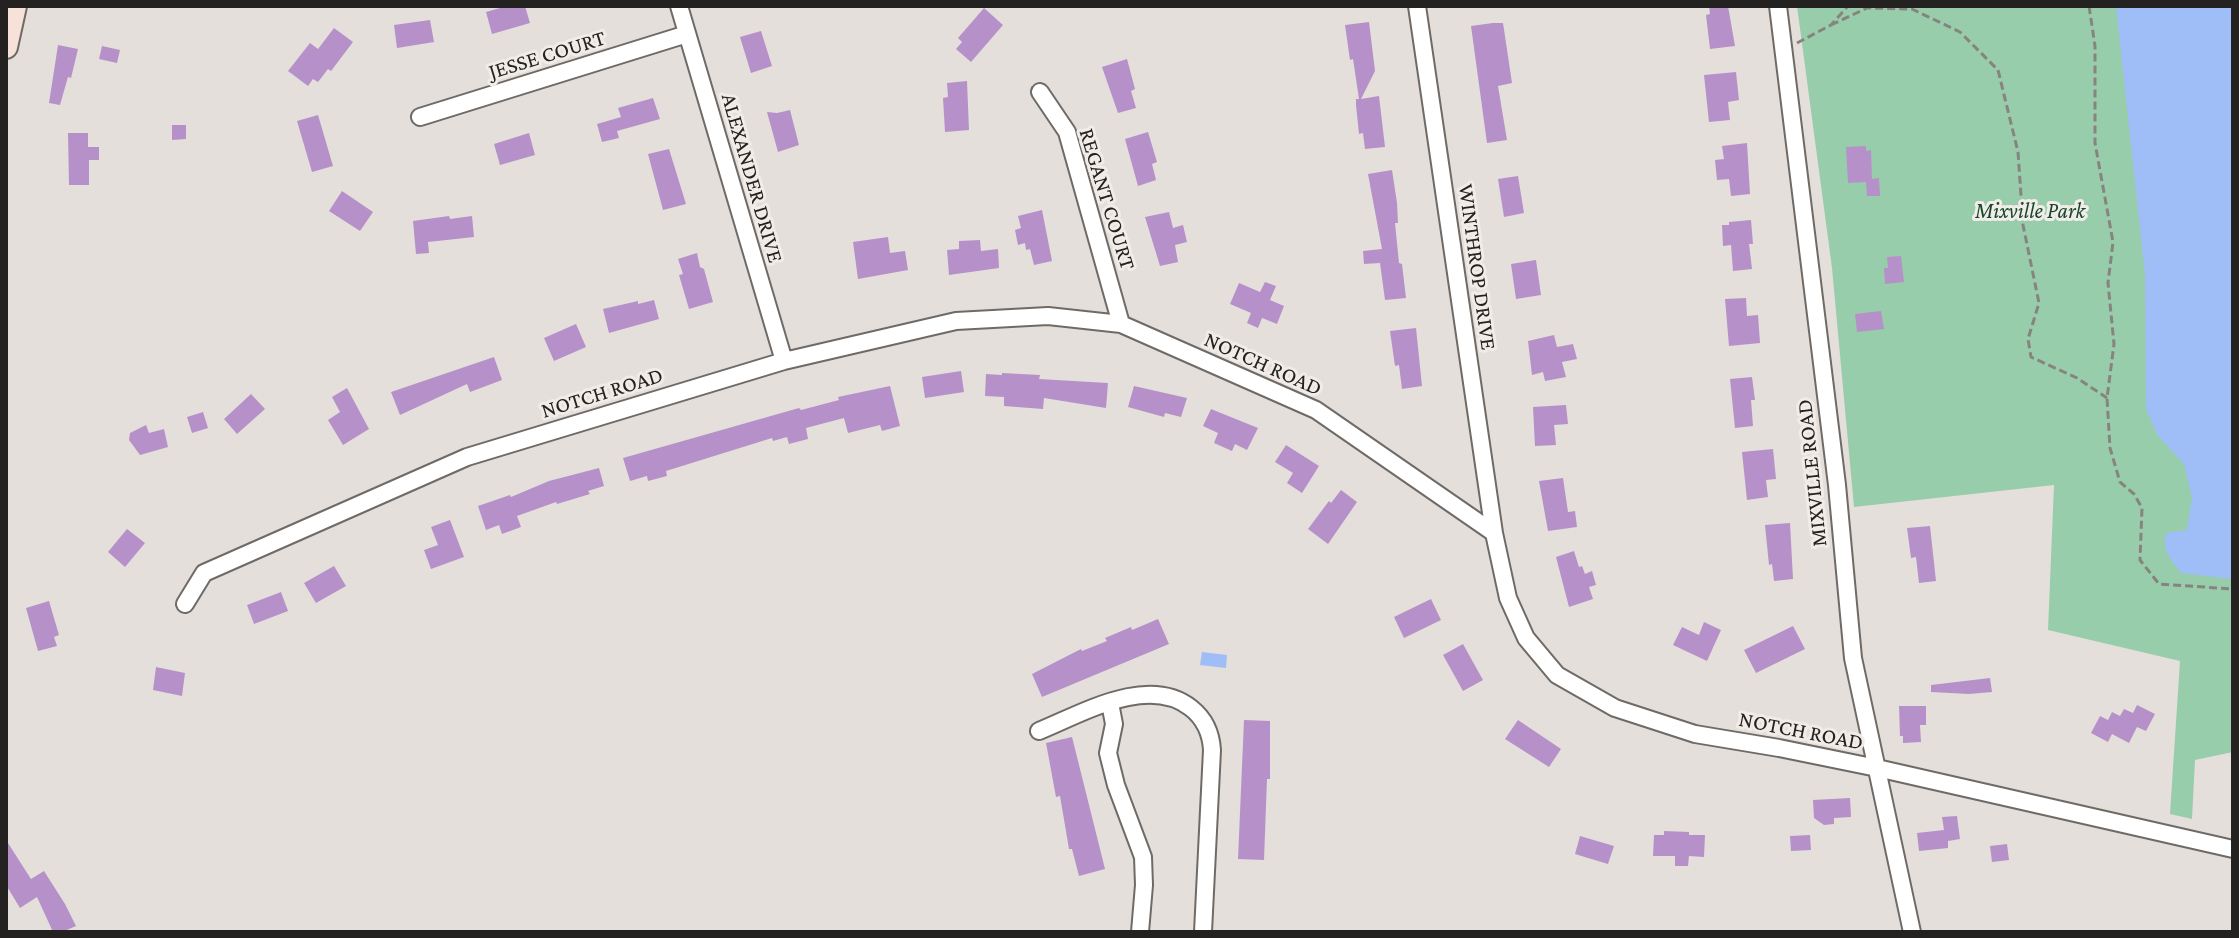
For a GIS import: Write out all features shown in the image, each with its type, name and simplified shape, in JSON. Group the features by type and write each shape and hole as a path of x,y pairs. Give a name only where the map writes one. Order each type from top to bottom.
{"main road":[{"path":"6,47 15,6"}],"street":[{"name":"ALEXANDER DRIVE","path":"679,6 784,361"},
{"name":"WINTHROP DRIVE","path":"1417,6 1494,533"},
{"name":"MIXVILLE ROAD","path":"1778,6 1837,485 1853,658 1912,932"},
{"name":"JESSE COURT","path":"420,117 687,34"},
{"name":"REGANT COURT","path":"1040,92 1067,132 1121,324"},
{"name":"NOTCH ROAD","path":"185,604 204,573 467,457 784,361 956,321 1048,316 1121,324 1316,410 1494,533 1508,598 1526,638 1557,675 1615,708 1695,734 1877,768 2233,849"},
{"path":"1039,731 1110,703 1137,696 1154,694 1170,697 1194,710 1209,731 1212,750 1203,932"},
{"path":"1110,703 1114,724 1108,753 1116,785 1143,857 1140,932"}],"path":[{"path":"1831,25 1848,6"},
{"path":"2089,6 2095,46 2095,143 2113,242 2108,283 2114,344 2107,398 2110,448 2120,482 2134,494 2142,508 2140,560 2159,584 2233,589"},
{"path":"1785,49 1867,8 1912,9 1960,32 1998,70 2018,152 2023,225 2039,303 2028,339 2031,357 2077,378 2107,398"}],"green space":[{"name":"Mixville Park","path":"1797,6 2233,6 2233,752 2195,760 2192,819 2170,814 2180,661 2048,630 2054,485 1854,507 1832,268"}],"water":[{"path":"2116,6 2233,6 2233,579 2181,573 2166,550 2166,533 2187,530 2192,498 2184,464 2158,436 2146,409 2145,275"},
{"path":"1202,652 1227,655 1226,668 1200,665"}],"building":[{"path":"507,6 525,6 530,23 492,34 486,12"},
{"path":"1709,6 1728,6 1735,46 1710,49 1706,15 1710,14"},
{"path":"984,8 1003,25 971,62 956,49 962,42 958,38"},
{"path":"430,20 434,42 397,48 394,25"},
{"path":"1369,22 1375,71 1361,99 1379,96 1385,147 1365,149 1363,133 1359,134 1356,99 1359,99 1345,25"},
{"path":"1503,23 1512,83 1498,86 1507,140 1487,143 1471,26"},
{"path":"334,28 353,42 331,71 328,69 318,82 313,79 308,86 288,71 310,43 318,49"},
{"path":"761,31 772,66 751,73 740,37"},
{"path":"58,45 78,49 60,105 49,103"},
{"path":"102,46 120,50 117,63 99,59"},
{"path":"1127,59 1135,89 1131,91 1136,108 1118,113 1102,67"},
{"path":"1736,72 1739,100 1728,102 1730,120 1709,122 1704,75"},
{"path":"967,81 969,130 945,132 943,98 948,97 947,83"},
{"path":"653,98 660,119 617,131 619,138 602,142 597,124 621,117 618,108"},
{"path":"790,110 799,145 778,152 767,112"},
{"path":"318,115 333,166 312,172 297,121"},
{"path":"172,125 186,125 186,139 172,140"},
{"path":"1148,132 1157,162 1152,164 1156,180 1138,186 1125,139"},
{"path":"68,133 88,133 88,147 99,147 99,160 89,160 89,185 69,185"},
{"path":"529,133 535,155 500,165 494,144"},
{"path":"1747,143 1750,194 1731,196 1729,179 1717,180 1715,160 1724,159 1722,146"},
{"path":"1866,146 1866,151 1871,150 1872,179 1879,178 1880,196 1867,196 1866,182 1848,183 1846,147"},
{"path":"669,149 686,204 663,210 648,154"},
{"path":"1392,170 1397,203 1398,223 1395,223 1399,263 1402,264 1406,298 1385,300 1380,263 1364,264 1363,251 1382,249 1368,174"},
{"path":"1518,176 1524,213 1504,217 1498,179"},
{"path":"342,191 373,212 360,231 329,211"},
{"path":"1042,210 1052,261 1034,265 1030,249 1026,250 1025,243 1018,245 1015,230 1021,228 1018,216"},
{"path":"1169,212 1173,228 1183,225 1187,242 1175,245 1178,262 1160,266 1145,217"},
{"path":"449,216 450,219 472,216 474,237 428,242 429,253 416,254 413,221"},
{"path":"1751,220 1753,244 1749,244 1752,269 1733,271 1731,245 1723,246 1722,225"},
{"path":"888,237 890,253 905,251 908,270 858,279 853,242"},
{"path":"980,240 981,251 998,249 999,268 949,275 947,250 959,249 959,241"},
{"path":"697,253 713,302 689,309 679,275 683,274 678,259"},
{"path":"1901,256 1904,282 1885,284 1887,257"},
{"path":"1536,260 1541,295 1516,299 1511,264"},
{"path":"1265,282 1276,286 1270,300 1284,306 1277,324 1262,318 1258,328 1247,323 1251,313 1230,304 1239,283 1260,292"},
{"path":"1746,298 1747,316 1758,315 1760,343 1729,346 1725,299"},
{"path":"654,300 659,319 609,333 603,309"},
{"path":"1881,311 1884,329 1857,332 1855,314"},
{"path":"576,324 586,347 554,361 544,338"},
{"path":"1416,328 1422,386 1402,389 1390,331"},
{"path":"1554,335 1557,347 1573,344 1577,359 1562,362 1566,377 1545,381 1543,372 1532,375 1528,341"},
{"path":"494,357 502,380 470,392 467,384 400,415 391,392"},
{"path":"961,371 964,392 925,398 922,377"},
{"path":"986,374 1040,375 1039,379 1108,383 1106,408 1044,398 1043,409 1004,406 1004,397 985,396"},
{"path":"1752,377 1755,400 1751,400 1753,426 1735,428 1730,379"},
{"path":"890,386 900,426 882,431 880,425 848,433 844,418 806,428 808,439 789,444 787,437 773,441 772,438 666,471 667,476 648,481 647,476 630,481 623,458 799,408 839,400 838,397"},
{"path":"1134,386 1187,398 1181,417 1165,413 1164,417 1128,407"},
{"path":"347,388 369,429 343,445 328,420 340,412 332,397"},
{"path":"251,394 265,409 237,434 224,419"},
{"path":"1566,405 1568,424 1554,425 1556,445 1535,446 1533,407"},
{"path":"1211,409 1258,428 1247,450 1235,444 1232,451 1214,443 1218,433 1203,426"},
{"path":"203,412 208,428 192,433 187,417"},
{"path":"146,425 149,433 164,429 168,447 140,455 129,440 130,433"},
{"path":"1286,445 1319,466 1302,493 1287,483 1293,473 1275,462"},
{"path":"1773,449 1776,479 1766,480 1768,497 1747,500 1742,452"},
{"path":"599,468 604,486 588,491 590,494 517,516 521,527 502,534 499,525 486,530 478,506 511,497 549,481"},
{"path":"1563,478 1568,512 1575,511 1577,527 1548,531 1539,481"},
{"path":"1341,490 1357,502 1328,544 1308,529"},
{"path":"450,520 464,557 431,569 424,550 438,545 431,527"},
{"path":"1790,523 1793,579 1774,581 1765,525"},
{"path":"1930,526 1936,581 1919,583 1916,557 1911,558 1907,528"},
{"path":"127,529 145,543 125,567 108,552"},
{"path":"1574,551 1579,567 1582,566 1585,574 1592,571 1596,585 1589,587 1593,599 1569,607 1556,557"},
{"path":"334,566 346,586 316,603 304,583"},
{"path":"281,592 288,611 254,624 247,605"},
{"path":"1431,599 1441,620 1404,638 1394,617"},
{"path":"49,601 59,635 54,637 57,646 38,651 26,608"},
{"path":"1158,619 1169,644 1042,697 1032,674 1081,649 1107,641 1105,638"},
{"path":"1704,622 1721,630 1707,661 1673,645 1682,627 1699,635"},
{"path":"1793,626 1805,649 1756,673 1744,650"},
{"path":"1463,644 1483,680 1463,691 1443,655"},
{"path":"156,667 185,673 182,696 153,690"},
{"path":"1990,678 1992,692 1931,692 1931,685"},
{"path":"2137,705 2155,714 2146,731 2137,727 2129,743 2112,734 2108,742 2091,733 2100,716 2108,720 2112,712 2120,716 2124,709 2133,713"},
{"path":"1899,706 1926,706 1926,725 1920,725 1921,742 1903,743"},
{"path":"1244,720 1270,721 1270,779 1267,779 1264,860 1238,859"},
{"path":"1518,720 1561,749 1549,767 1505,739"},
{"path":"1072,737 1105,869 1079,876 1072,849 1069,849 1060,796 1056,797 1046,743"},
{"path":"1850,798 1851,817 1834,818 1834,824 1824,825 1814,818 1813,800"},
{"path":"1957,816 1960,839 1948,841 1948,848 1919,851 1917,833 1944,830 1942,817"},
{"path":"1664,831 1705,835 1704,857 1689,856 1688,866 1675,866 1675,856 1653,856 1654,835 1664,835"},
{"path":"1810,835 1811,850 1791,851 1790,836"},
{"path":"1580,836 1614,846 1608,864 1575,854"},
{"path":"6,840 31,879 44,871 76,926 53,932 37,897 20,908 6,885"},
{"path":"2007,844 2009,860 1992,862 1990,846"}]}
